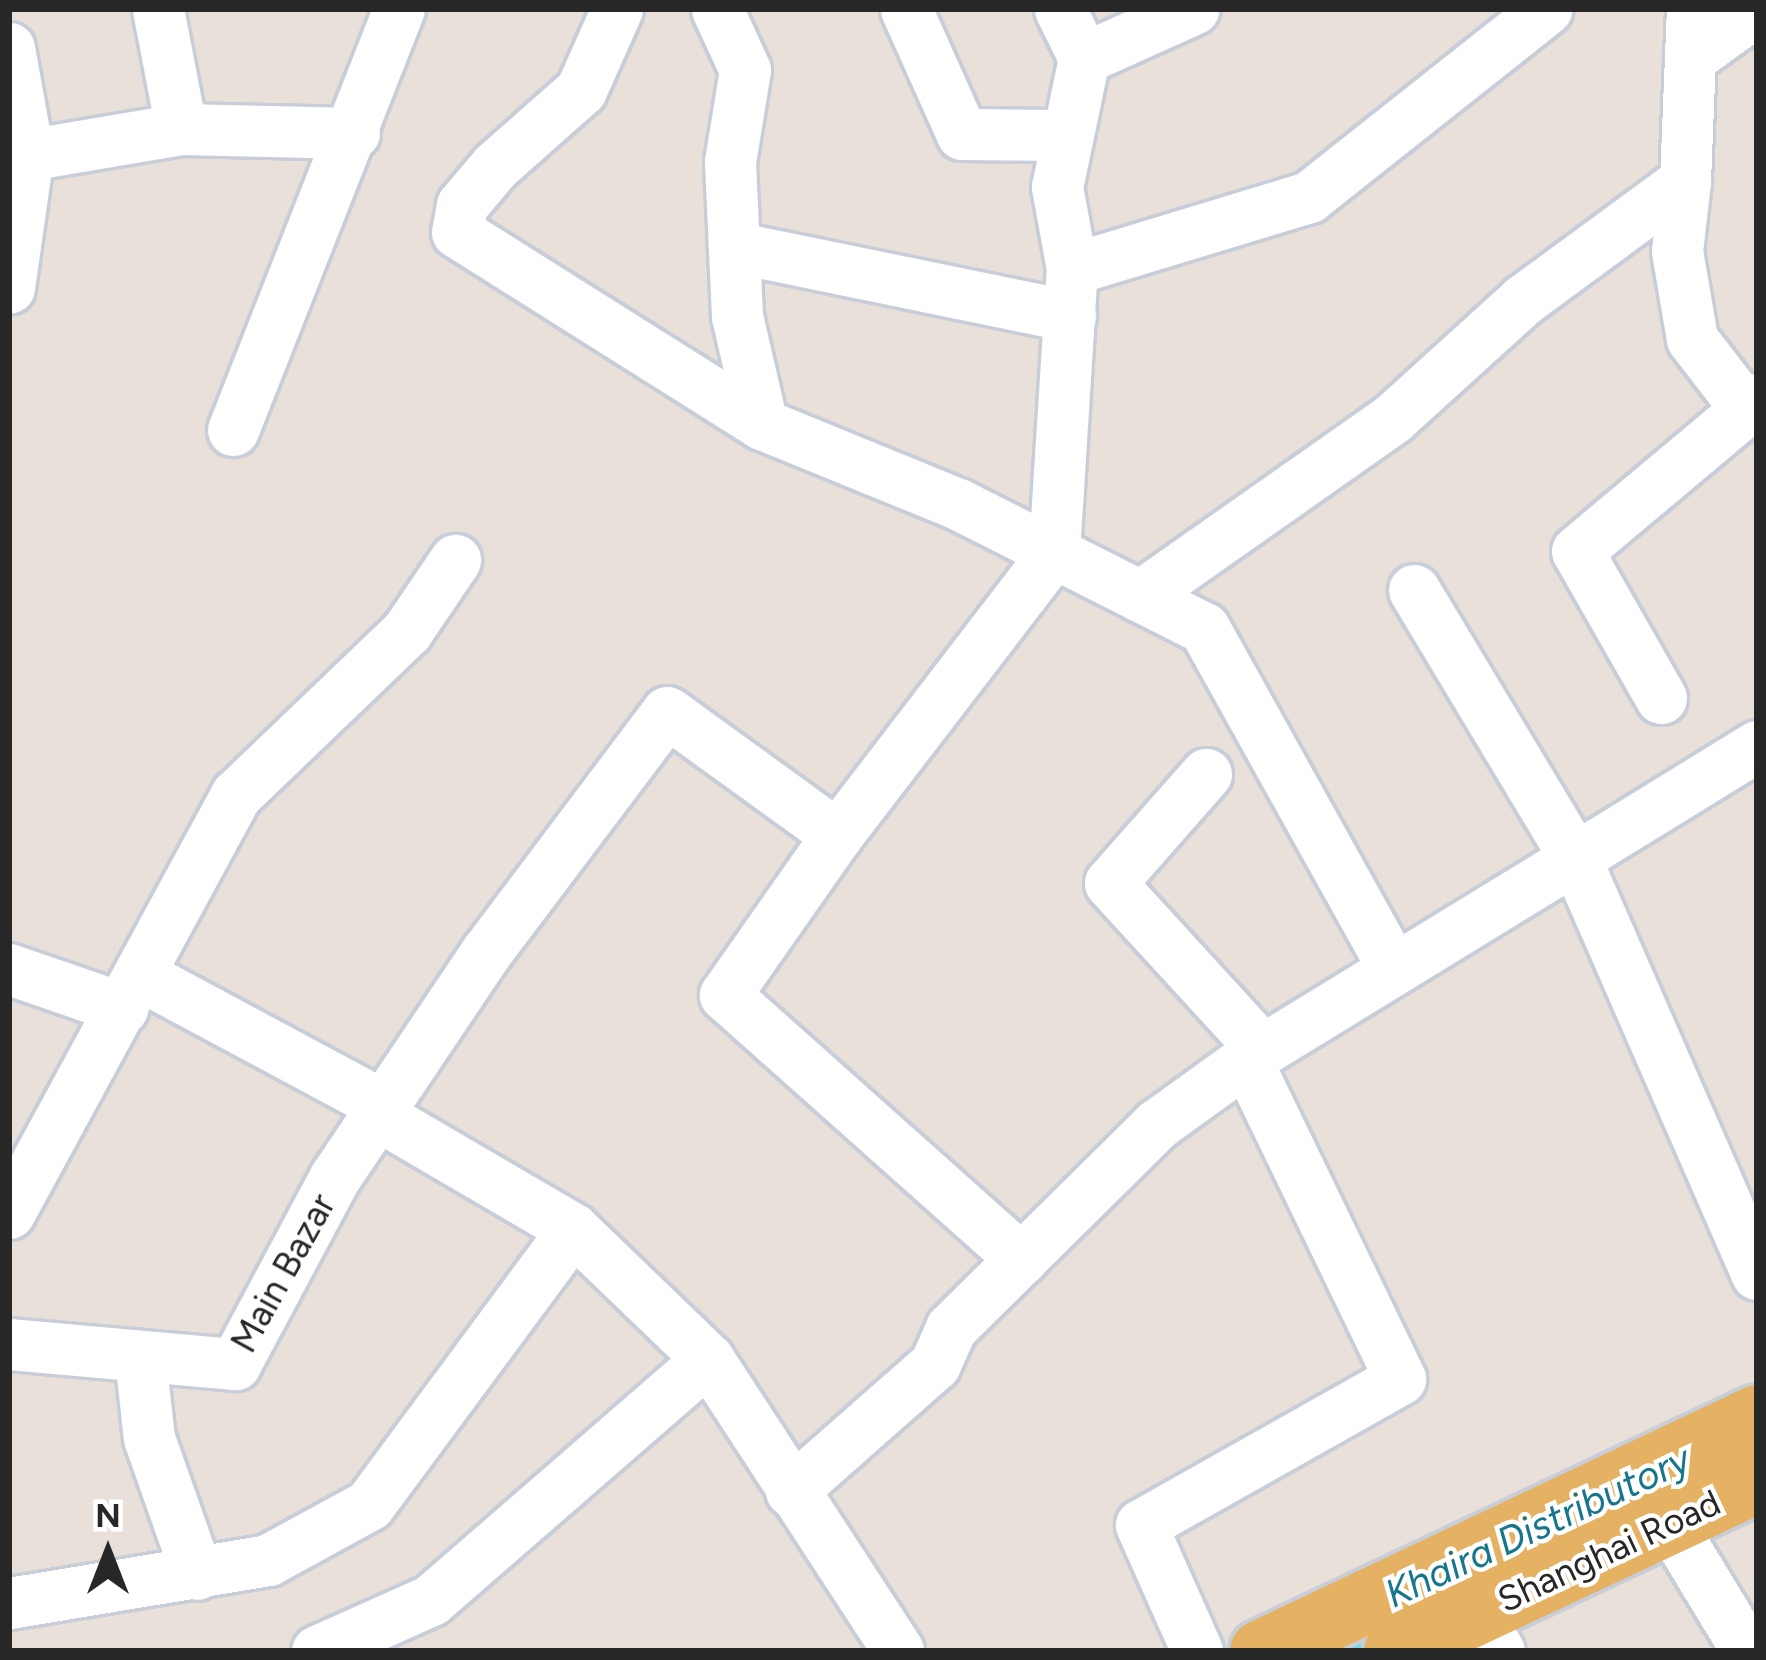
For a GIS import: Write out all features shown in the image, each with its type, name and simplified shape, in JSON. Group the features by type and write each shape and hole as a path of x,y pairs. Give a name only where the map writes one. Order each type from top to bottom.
{"main road":[{"name":"Shanghai Road","path":"1261,1651 1757,1416"},
{"name":"Shanghai Road","path":"1395,1651 1487,1632 1669,1522 1757,1481"}],"street":[{"path":"158,9 181,129"},
{"path":"233,430 354,133 399,9"},
{"path":"617,9 581,90 484,179 457,232 761,424 1054,552 1204,628 1394,969"},
{"path":"716,9 745,70 730,161 734,247 761,424"},
{"path":"906,9 962,134 1060,135"},
{"path":"1022,1259 725,994 837,835 1054,552 1071,292 1060,135 1077,27 1193,9"},
{"path":"734,247 1071,292 1309,197 1546,9"},
{"path":"1661,698 1577,551 1751,404 1680,305 1691,33 1757,10"},
{"path":"9,49 18,156 9,288"},
{"path":"18,156 181,129 354,133"},
{"path":"1140,596 1393,418 1523,301 1685,181"},
{"path":"9,1214 236,795 341,703 455,560"},
{"path":"1414,590 1575,858 1757,1274"},
{"path":"381,1111 667,712 837,835"},
{"path":"791,1491 934,1364 951,1328 1156,1125 1255,1055 1757,746"},
{"path":"1196,1651 1141,1525 1400,1378 1255,1055 1110,883 1206,774"},
{"path":"9,969 131,991 381,1111 572,1229 707,1360 791,1491 876,1645"},
{"name":"Main Bazar","path":"9,1344 235,1364 270,1282 381,1111"},
{"path":"9,1603 268,1559 369,1505 572,1229"},
{"path":"140,1357 149,1438 197,1574"},
{"path":"317,1651 431,1600 707,1360"},
{"path":"1669,1522 1747,1651"}],"waterway":[{"name":"Khaira Distributory","path":"1345,1651 1374,1637"}]}
